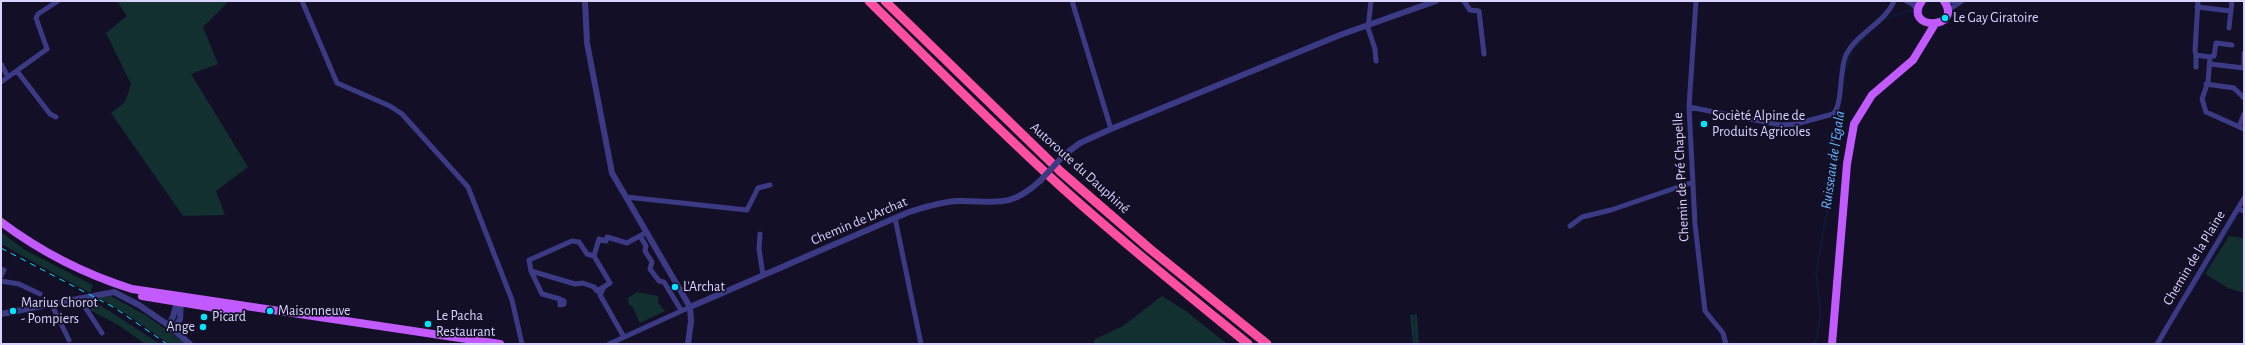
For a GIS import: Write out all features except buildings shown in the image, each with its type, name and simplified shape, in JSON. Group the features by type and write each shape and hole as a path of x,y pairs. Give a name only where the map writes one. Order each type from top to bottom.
{"highway":[{"name":"Autoroute du Dauphiné","path":"869,1 996,126 1069,194 1136,253 1248,344"},
{"name":"Autoroute du Dauphiné","path":"885,1 1000,115 1066,176 1150,249 1266,344"}],"main road":[{"path":"1922,1 1919,11 1924,21 1922,47"},
{"path":"1832,344 1847,164 1854,124 1872,95 1913,60 1935,24 1945,18 1947,11 1944,1"},
{"path":"1924,21 1935,24"},
{"path":"1,222 47,253 98,278 132,289 179,301 469,344"},
{"path":"1,227 38,253 96,282 149,298 500,344"}],"street":[{"path":"1,82 47,49 36,18 38,14 58,1"},
{"path":"302,1 337,83 390,106 402,114 468,188 512,300 522,344"},
{"path":"585,1 587,44 606,150 612,173 690,307 690,333 688,344"},
{"path":"1072,1 1111,129"},
{"path":"1372,1 1367,24 1375,50 1376,61"},
{"name":"Chemin de L'Archat","path":"690,307 895,218 930,205 944,203 1009,201 1024,194 1040,181 1064,155 1080,144 1111,129 1367,24 1436,1"},
{"path":"1464,1 1470,10 1479,11 1484,54"},
{"name":"Chemin de Pré Chapelle","path":"1696,1 1690,107 1692,182 1704,305 1707,316 1723,333 1726,344"},
{"path":"1690,107 1781,125 1796,124 1833,114 1838,106 1842,69 1846,54 1894,1"},
{"path":"1907,1 1912,2 1919,11"},
{"path":"1944,1 1961,1"},
{"path":"1947,11 1961,1"},
{"path":"2229,28 2232,1"},
{"path":"2196,67 2197,4 2231,11"},
{"path":"2210,58 2214,56 2216,43 2232,44"},
{"path":"2210,64 2244,68 2244,53"},
{"path":"2196,55 2210,58"},
{"path":"2210,58 2202,99 2206,112 2241,128 2244,114"},
{"path":"1,64 8,77"},
{"path":"17,71 50,114 56,117"},
{"path":"2206,84 2234,88 2244,98"},
{"path":"1570,226 1582,217 1611,210 1692,182"},
{"path":"626,196 747,210 758,188 770,185"},
{"name":"Chemin de la Plaine","path":"2156,344 2244,198"},
{"path":"2238,209 2244,211"},
{"path":"895,218 920,344"},
{"path":"594,256 599,239 606,241 607,237 627,243 647,232"},
{"path":"760,234 759,249 763,275"},
{"path":"640,236 646,246 645,251 652,262 650,269 659,281 664,282 681,310"},
{"path":"531,271 575,284 583,282 594,287 597,291 610,284 594,256 587,254 579,242 572,241 529,260 531,271 542,294 560,299"},
{"path":"1,269 4,270 1,276"},
{"path":"1,281 19,284 40,294"},
{"path":"604,287 600,296 624,337"},
{"path":"1,314 114,292 132,301 168,326 190,344"},
{"path":"79,298 102,332"},
{"path":"168,326 175,314 179,301"},
{"path":"51,304 69,340"},
{"path":"609,344 690,307"}],"green space":[{"path":"117,1 229,1 203,27 218,64 191,74 248,167 216,191 225,215 183,216 111,113 125,102 131,84 106,33 127,16"},
{"path":"1,232 25,250 93,285 90,293 1,244"},
{"path":"2229,236 2244,238 2244,293 2228,288 2205,274"},
{"path":"637,292 658,296 658,303 665,311 640,323 632,306 629,305 628,298"},
{"path":"111,296 147,316 186,344 169,344 128,315 99,298"},
{"path":"1162,296 1186,311 1227,344 1093,344 1095,339 1123,326"},
{"path":"91,299 160,344 145,344 120,326 88,309 86,307"},
{"path":"1417,314 1419,344 1413,344 1410,315"}],"waterway":[{"name":"Ruisseau de l'Egala","path":"1884,19 1912,10"},
{"name":"Ruisseau de l'Egala","path":"1844,74 1853,50 1870,32"},
{"name":"Ruisseau de l'Egala","path":"1815,344 1821,314 1816,273 1827,212 1840,105"},
{"path":"2203,273 2239,213"},
{"path":"2191,293 2201,276"},
{"path":"1414,314 1415,344"},
{"path":"2161,344 2168,330"}],"railway":[{"path":"1,248 115,308 167,344"}],"place":[{"name":"Le Gay Giratoire","path":"1945,18"},
{"name":"Socièté Alpine de Produits Agricoles","path":"1704,124"},
{"name":"L'Archat","path":"675,287"},
{"name":"Marius Chorot - Pompiers","path":"13,311"},
{"name":"Maisonneuve","path":"270,311"},
{"name":"Picard","path":"204,317"},
{"name":"Le Pacha Restaurant","path":"428,324"},
{"name":"Ange","path":"203,327"}]}
